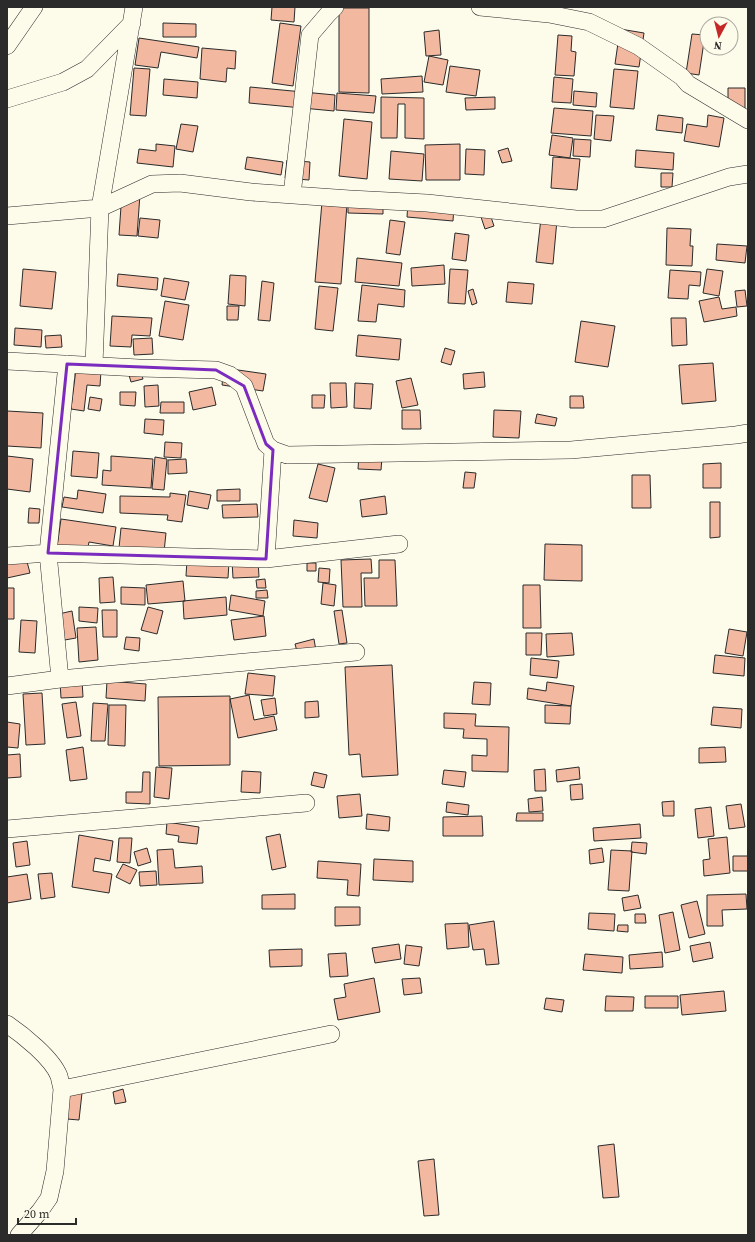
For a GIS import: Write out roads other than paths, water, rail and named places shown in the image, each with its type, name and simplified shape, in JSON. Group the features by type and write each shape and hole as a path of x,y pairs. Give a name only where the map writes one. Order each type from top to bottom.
{"street":[{"path":"7,46 34,7"},
{"path":"292,195 310,35 335,7"},
{"path":"480,7 549,14 589,22 638,46 682,77 688,84 748,120"},
{"path":"7,99 63,82 87,69 133,15"},
{"path":"94,365 100,208 133,15"},
{"path":"7,216 100,208 152,184 180,183 251,192 427,203 576,218 603,219 729,177 748,174"},
{"path":"7,361 216,370 230,375 244,386 266,444 273,450 287,455 571,450 748,433"},
{"path":"60,679 48,554 67,364"},
{"path":"266,559 273,450"},
{"path":"7,556 48,554 266,559 399,544"},
{"path":"7,686 60,679 356,652"},
{"path":"7,829 306,803"},
{"path":"7,1024 30,1040 50,1062 59,1075 62,1088 55,1171 49,1198 19,1235"},
{"path":"62,1088 331,1034"}]}
